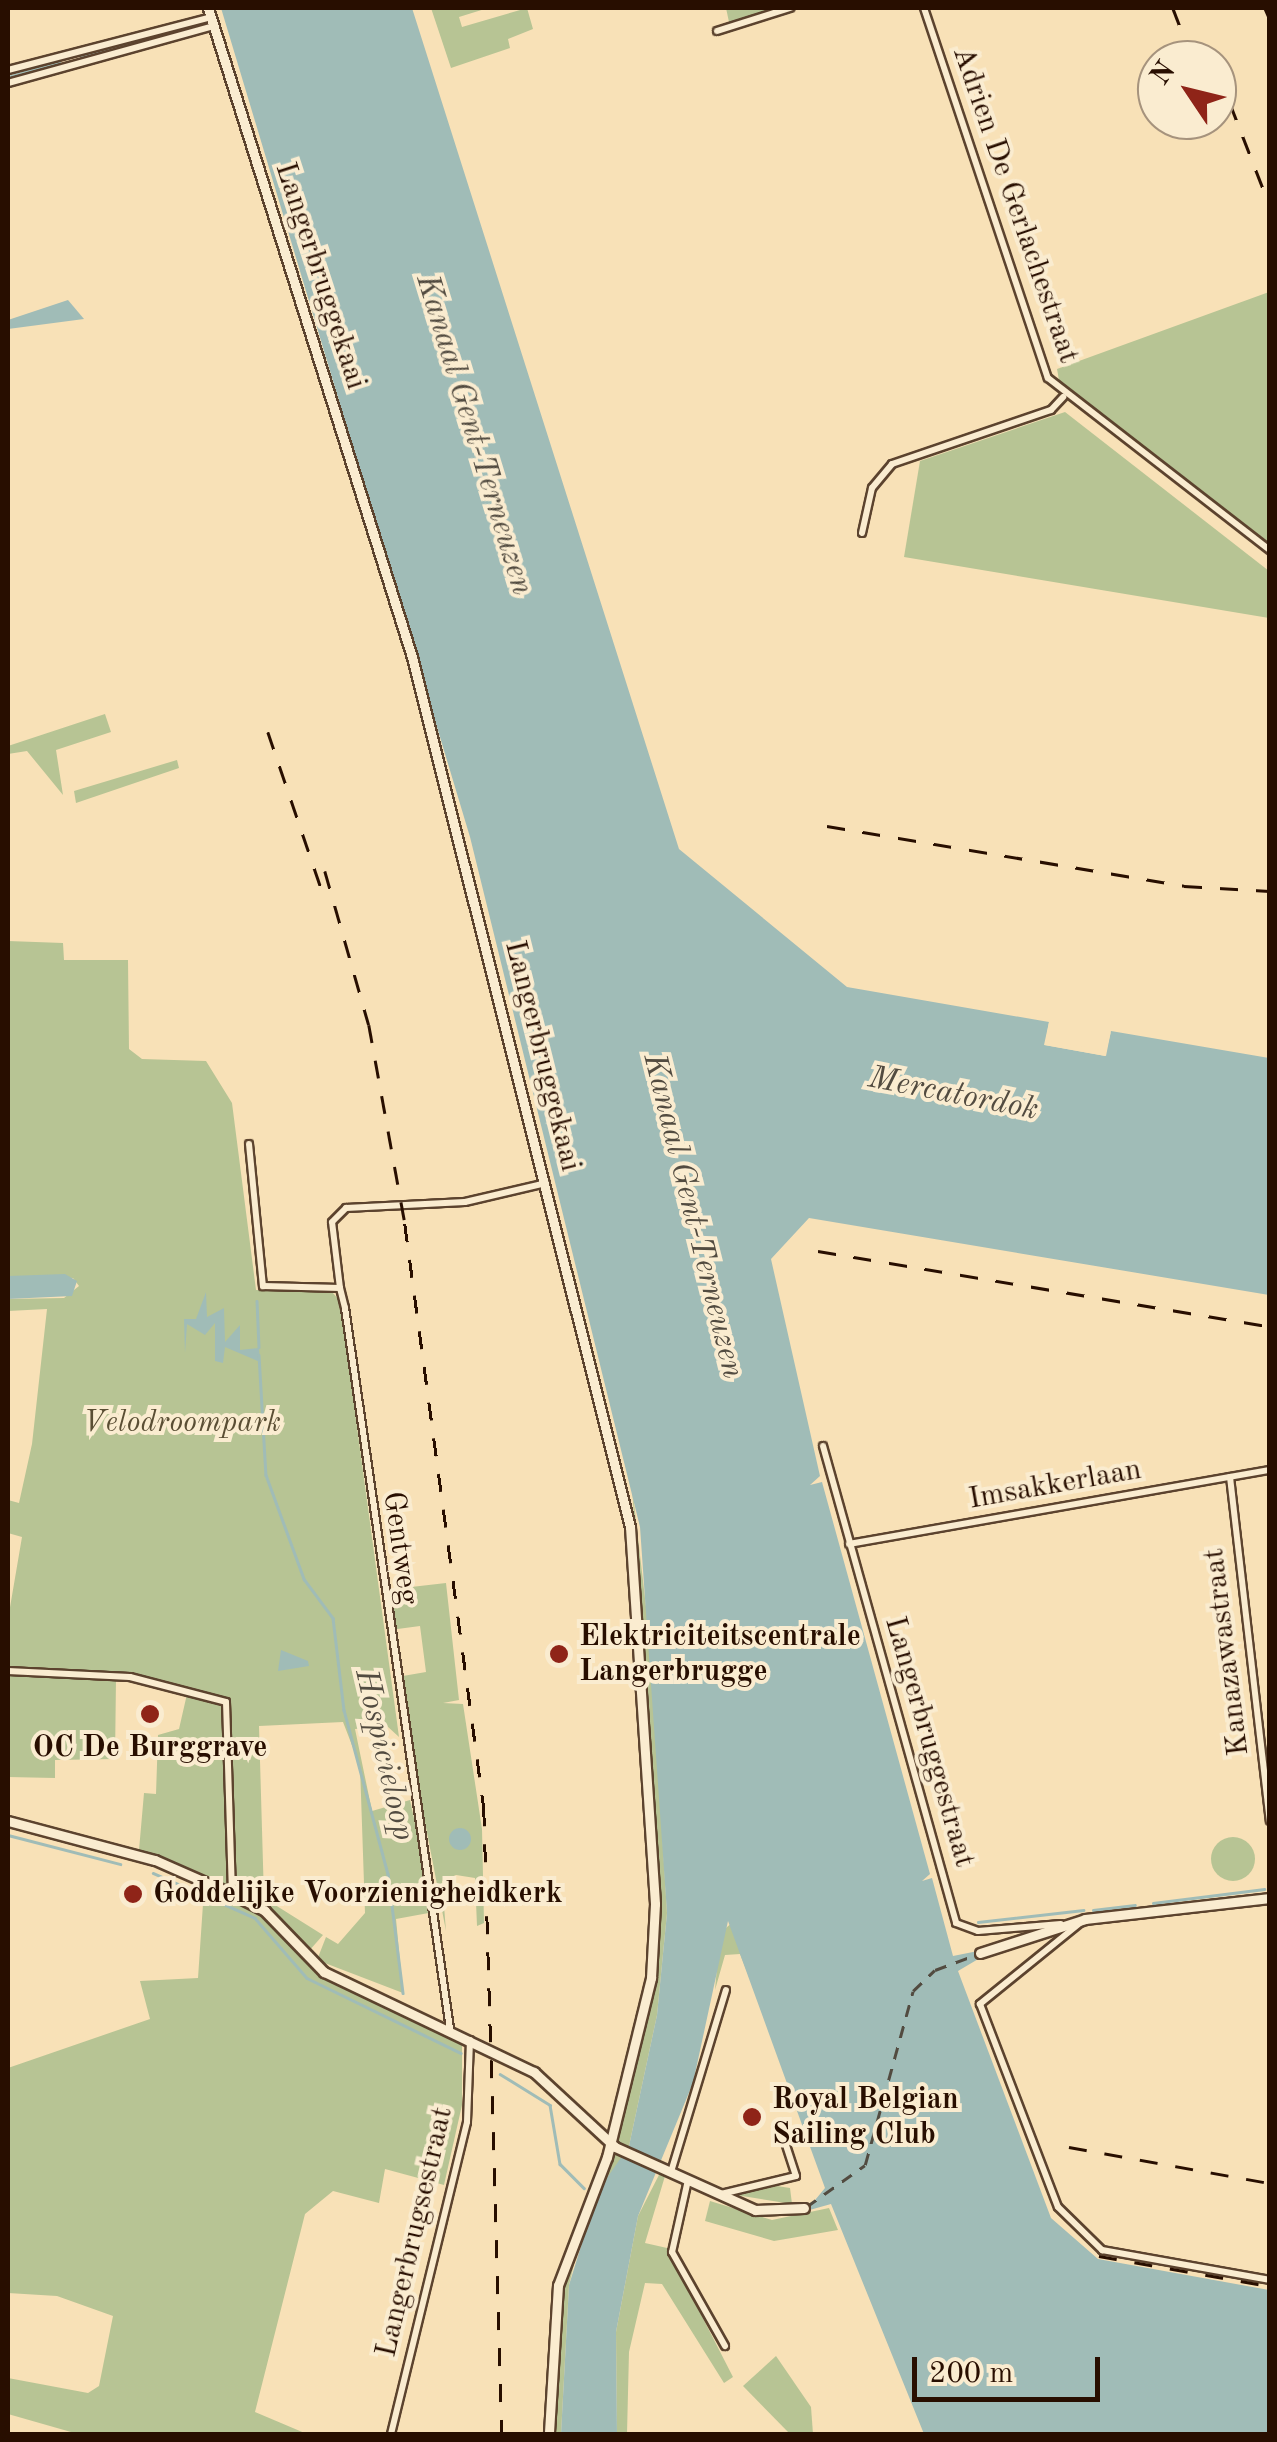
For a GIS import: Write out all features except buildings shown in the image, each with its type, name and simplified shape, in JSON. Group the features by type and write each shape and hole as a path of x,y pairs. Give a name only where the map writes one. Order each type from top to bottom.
{"main road":[{"name":"Langerbruggekaai","path":"211,17 408,640 548,1183 635,1572 655,1924 648,2001 610,2142 558,2285 550,2434"},
{"path":"8,1820 154,1860 232,1894 265,1911 324,1972 470,2038 547,2080 610,2142 626,2152 766,2213 804,2208"},
{"name":"Langerbruggestraat","path":"1061,1924 1270,1898"},
{"path":"980,1953 1061,1924"}],"street":[{"path":"717,31 790,8"},
{"name":"Adrien De Gerlachestraat","path":"924,8 1036,350 1062,396 1270,550"},
{"path":"8,70 211,17"},
{"path":"8,82 211,17"},
{"path":"862,533 872,488 892,464 1050,410 1062,396"},
{"path":"249,1144 263,1286 340,1288"},
{"name":"Gentweg","path":"450,2029 332,1222 346,1208 465,1202 548,1183"},
{"name":"Langerbruggestraat","path":"823,1446 956,1923 978,1931 1061,1924"},
{"name":"Imsakkerlaan","path":"849,1544 1270,1470"},
{"name":"Kanazawastraat","path":"1230,1477 1270,1821"},
{"path":"8,1671 132,1678 226,1702 232,1894"},
{"path":"1086,1919 980,2004 1058,2208 1102,2250 1270,2280"},
{"path":"667,2171 726,1990"},
{"name":"Langerbrugsestraat","path":"391,2434 466,2122 470,2038"},
{"path":"720,2195 796,2176 786,2142"},
{"path":"688,2180 672,2252 725,2346"}],"green space":[{"path":"431,8 488,8 459,17 462,27 527,8 533,29 508,39 510,48 451,68"},
{"path":"726,8 776,8 729,22"},
{"path":"1269,292 1269,543 1061,391 1057,369"},
{"path":"1065,412 1269,571 1269,618 904,557 920,461"},
{"path":"105,714 111,732 56,750 63,795 27,751 8,754 8,746"},
{"path":"177,760 179,768 76,803 74,791"},
{"name":"Velodroompark","path":"8,941 63,943 64,960 128,960 129,1049 142,1059 206,1061 232,1103 256,1290 332,1292 340,1301 399,1737 387,1726 355,1729 372,1811 410,1800 434,1912 396,1919 403,1993 317,1960 326,1937 338,1944 365,1913 360,1766 343,1722 259,1726 264,1898 323,1935 309,1951 263,1903 139,1850 144,1793 156,1794 158,1735 179,1729 187,1694 116,1679 115,1759 55,1760 55,1778 8,1777 8,1619 22,1537 8,1533 8,1500 19,1503 32,1444 47,1309 8,1311 8,1299 64,1298 79,1286 73,1278 8,1276"},
{"path":"632,1486 651,1650 667,1913 657,2015 629,2146 581,2235 569,2285 561,2434 554,2434 562,2286 655,1978 659,1904"},
{"path":"446,1583 459,1700 443,1703 463,1704 482,1829 484,1923 477,1926 475,1878 456,1875 442,1881 446,1931 397,1677 426,1672 420,1626 390,1630 385,1590"},
{"path":"1233,1837 1248,1844 1255,1859 1248,1874 1233,1881 1218,1874 1211,1859 1218,1844"},
{"path":"204,1889 262,1916 321,1977 462,2042 462,2105 444,2185 385,2169 379,2203 333,2191 305,2214 255,2412 307,2434 78,2434 8,2414 8,2378 88,2393 99,2386 113,2316 57,2296 8,2293 8,2068 150,2019 140,1981 198,1978"},
{"path":"733,1922 765,2017 740,1954 725,1955 715,1990 720,1933"},
{"path":"661,2171 665,2176 645,2243 667,2248 733,2377 724,2383 662,2284 645,2283 629,2352 627,2434 617,2434 616,2332 638,2216"},
{"path":"777,2186 790,2188 792,2204 736,2195"},
{"path":"710,2201 772,2220 829,2208 838,2230 774,2241 705,2221"},
{"path":"776,2356 811,2407 813,2434 790,2434 743,2386"}],"water":[{"path":"221,8 412,8 679,849 847,987 1049,1022 1045,1045 1105,1056 1111,1031 1269,1058 1269,1295 809,1218 771,1259 820,1476 810,1485 822,1482 930,1874 922,1881 932,1878 953,1956 978,1951 980,1958 958,1971 1051,2218 1098,2259 1269,2290 1269,2434 924,2434 831,2204 806,2211 825,2188 728,1921 693,2083 638,2216 616,2332 617,2434 561,2434 569,2285 598,2191 629,2146 657,2015 667,1913 640,1527 470,837"},
{"path":"68,300 84,319 8,329 8,320"},
{"path":"65,1274 77,1281 72,1296 8,1299 8,1276"},
{"path":"206,1292 207,1317 224,1308 225,1342 240,1325 240,1350 259,1348 260,1362 225,1347 223,1363 215,1361 215,1323 205,1335 187,1324 185,1353 184,1319 196,1319"},
{"path":"281,1650 308,1661 309,1666 278,1671"},
{"path":"460,1828 468,1831 468,1847 460,1850 452,1847 449,1839 452,1831"}],"pier":[{"path":"1049,1022 1050,1041 1102,1050 1111,1031 1106,1056 1044,1045"}],"waterway":[{"path":"81,56 180,30"},
{"path":"8,77 59,62"},
{"name":"Hospicieloop","path":"257,1301 259,1347"},
{"name":"Hospicieloop","path":"259,1355 266,1475 304,1579 333,1618 344,1710 388,1874 403,1993"},
{"path":"8,1835 120,1864"},
{"path":"153,1873 255,1918 307,1978 461,2053"},
{"path":"1153,1903 1264,1889"},
{"path":"1093,1910 1135,1905"},
{"path":"978,1922 1083,1910"},
{"path":"500,2074 550,2105 560,2164 584,2188"}],"ferry route":[{"path":"806,2207 865,2165 913,1991 935,1970 978,1954"}],"railway":[{"path":"1173,8 1185,40"},
{"path":"1265,8 1270,19"},
{"path":"1237,121 1270,206"},
{"path":"268,732 321,888"},
{"path":"827,826 1184,886 1270,891"},
{"path":"325,871 369,1025 405,1224 484,1808 502,2434"},
{"path":"818,1251 1270,1327"},
{"path":"1069,2147 1270,2183"},
{"path":"1099,2256 1270,2286"}],"place":[{"name":"Elektriciteitscentrale Langerbrugge","path":"559,1654"},
{"name":"OC De Burggrave","path":"150,1714"},
{"name":"Goddelijke Voorzienigheidkerk","path":"133,1894"},
{"name":"Royal Belgian Sailing Club","path":"752,2117"}],"water label":[{"name":"Kanaal Gent-Terneuzen","path":"473,435"},
{"name":"Mercatordok","path":"953,1095"},
{"name":"Kanaal Gent-Terneuzen","path":"692,1216"}]}
